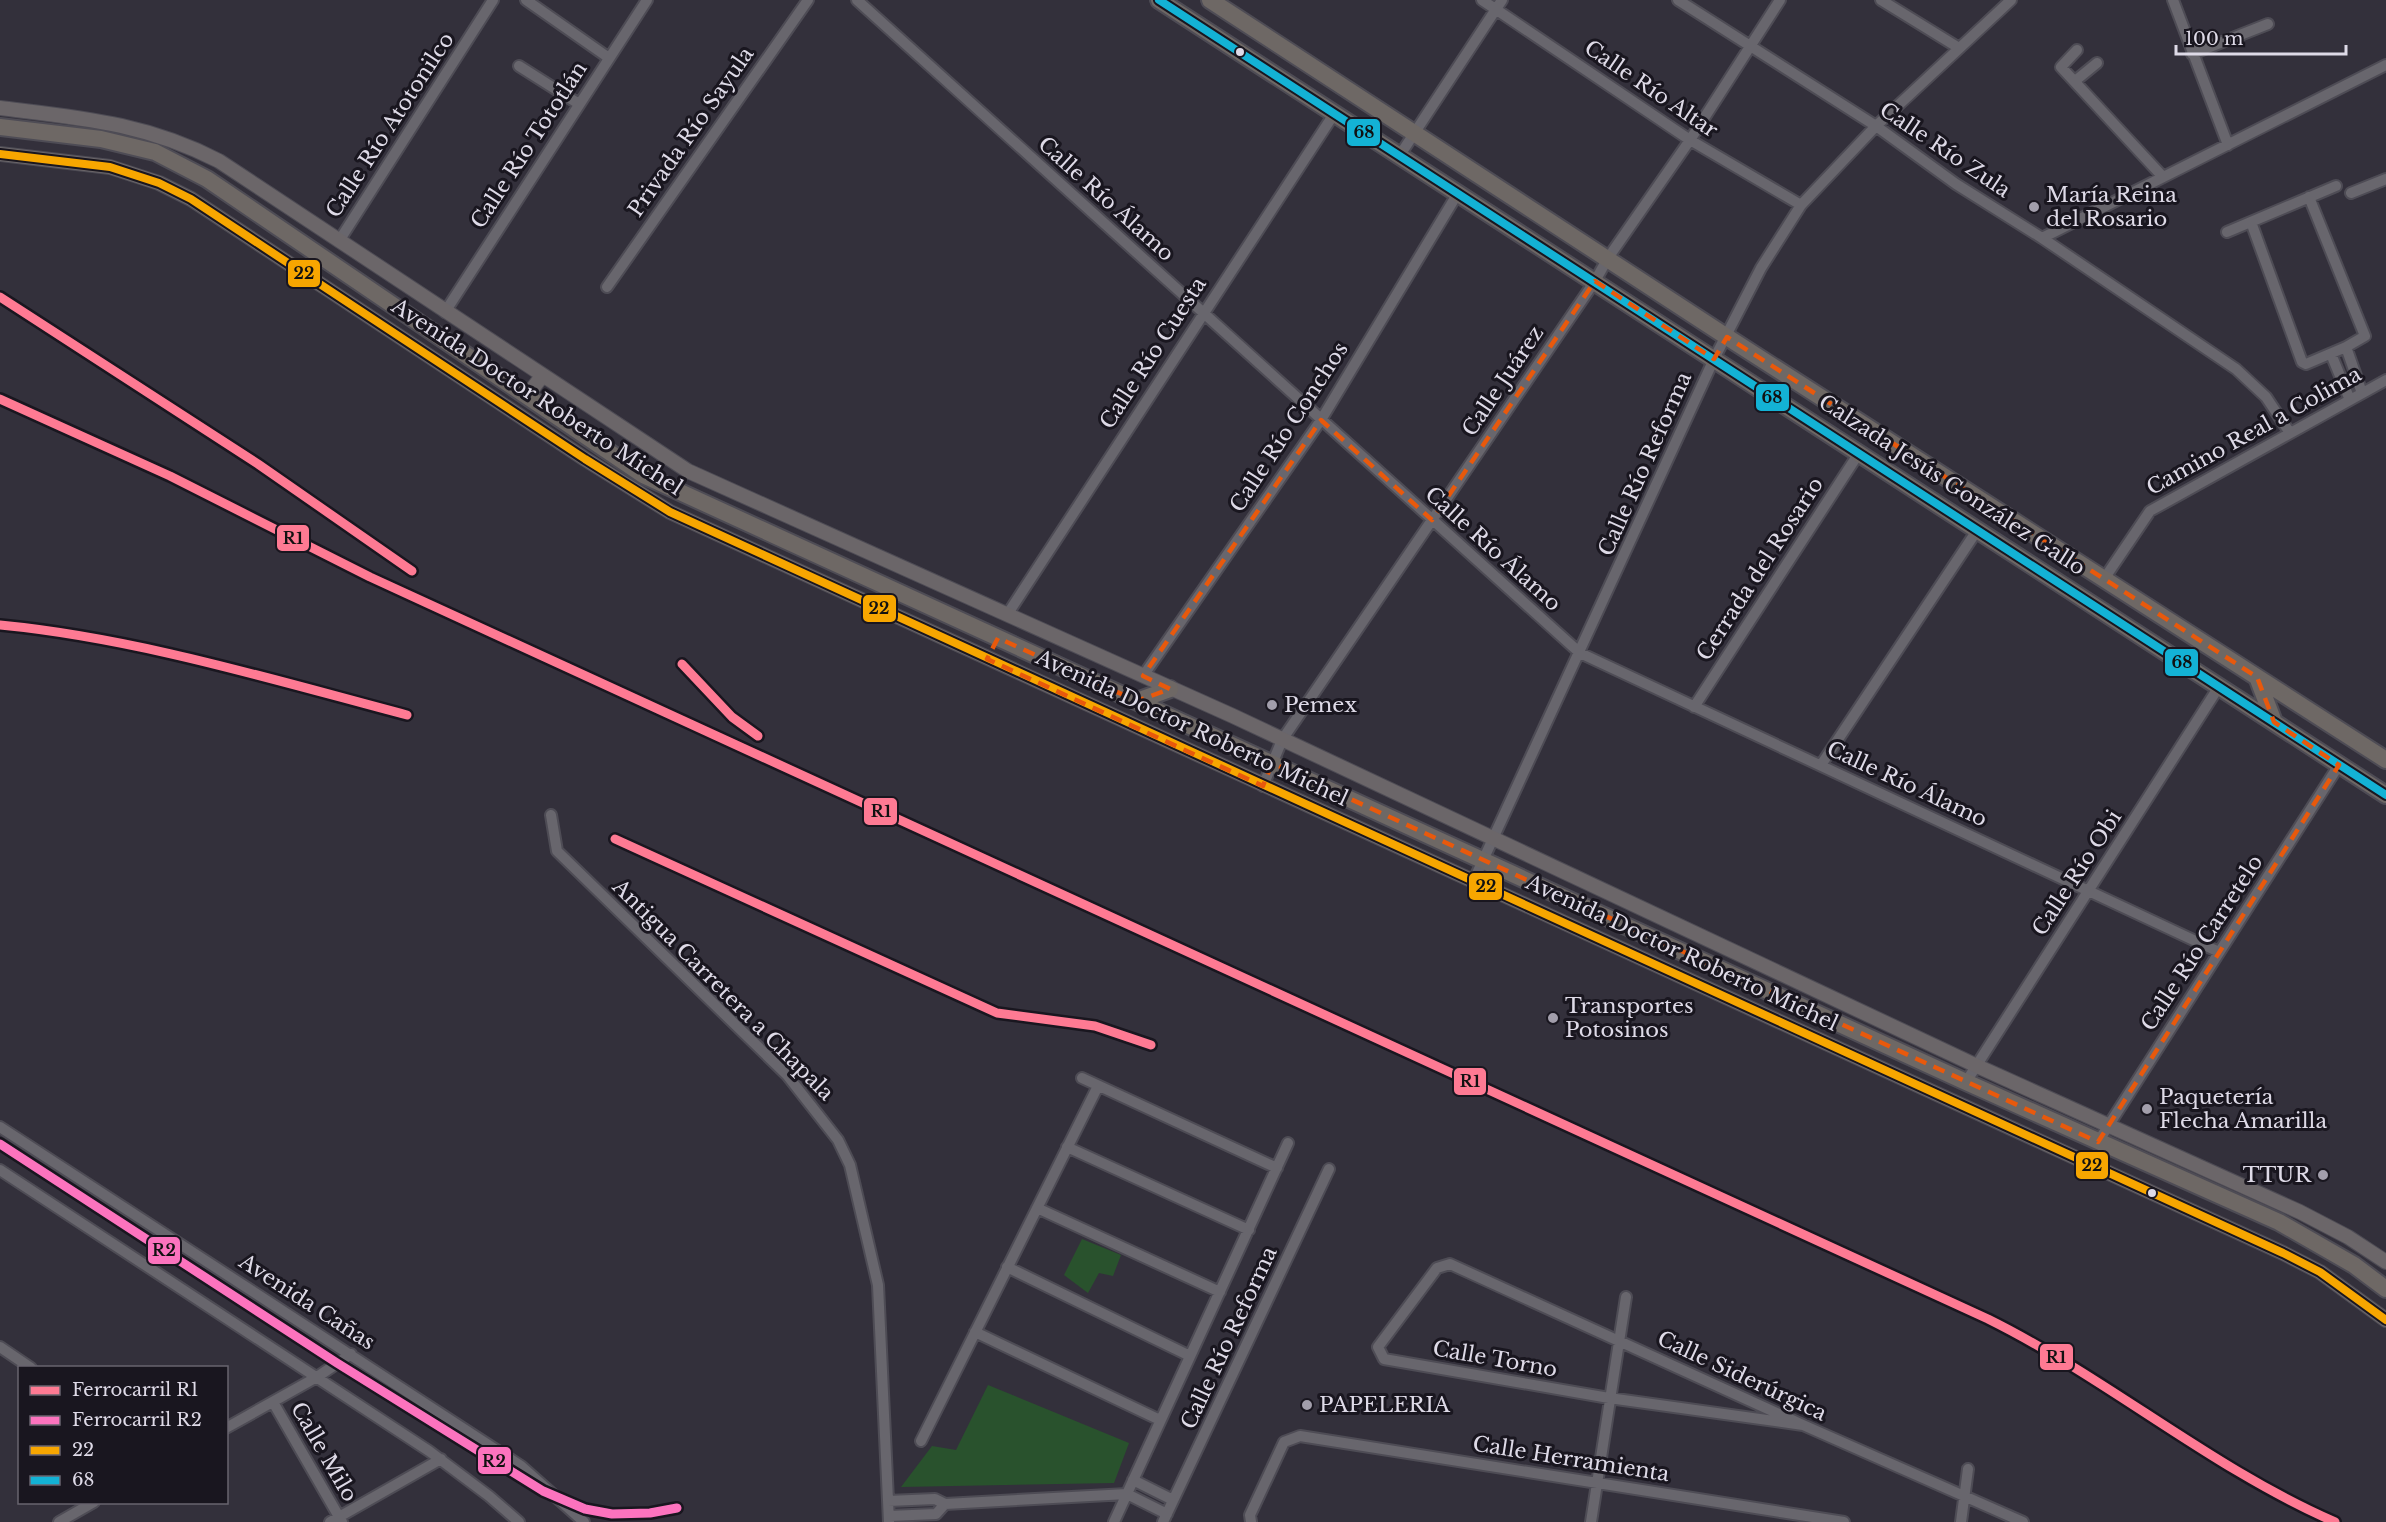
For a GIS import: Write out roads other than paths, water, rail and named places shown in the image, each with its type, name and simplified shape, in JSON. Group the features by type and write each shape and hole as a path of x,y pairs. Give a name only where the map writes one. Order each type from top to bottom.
{"main road":[{"name":"Calzada Jesús González Gallo","path":"1159,0 2220,685 2386,795"},
{"name":"Calzada Jesús González Gallo","path":"1221,3 1727,336 2386,760"},
{"name":"Avenida Doctor Roberto Michel","path":"0,108 97,120 139,128 182,142 219,161 688,471 1143,676 1977,1066 2110,1124 2325,1223 2386,1262"},
{"name":"Avenida Doctor Roberto Michel","path":"0,127 101,138 155,153 207,179 643,476 1137,700 1966,1082 2279,1222 2354,1265 2386,1289"},
{"name":"Avenida Doctor Roberto Michel","path":"0,154 110,168 159,183 226,220 585,459 670,512 2283,1253 2320,1272 2386,1320"},
{"path":"357,308 371,290"},
{"path":"527,396 542,376"},
{"path":"987,659 998,638"},
{"path":"2257,677 2274,722"},
{"path":"1137,700 1170,689"}],"street":[{"name":"Calle Río Atotonilco","path":"339,241 493,0"},
{"path":"526,0 609,58"},
{"name":"Calle Río Tototlán","path":"445,312 648,0"},
{"name":"Privada Río Sayula","path":"607,287 808,0"},
{"name":"Calle Río Álamo","path":"857,0 1580,653 2219,952"},
{"name":"Calle Río Altar","path":"1482,0 1499,4 1690,140 1801,205"},
{"name":"Calle Río Zula","path":"1678,0 1876,126 1956,184 2043,238 2236,369 2266,397 2290,434"},
{"name":"Calle Juárez","path":"1263,786 1282,740 1690,140 1780,0"},
{"path":"1881,0 1959,48"},
{"name":"Calle Río Reforma","path":"1473,882 1714,359 1761,268 1801,205 1876,126 2011,0"},
{"path":"2173,0 2228,145"},
{"path":"1400,155 1499,4"},
{"path":"2192,54 2268,24"},
{"path":"2077,50 2061,67 2163,177"},
{"path":"2075,81 2097,63"},
{"path":"2043,238 2386,65"},
{"path":"519,66 579,105"},
{"name":"Calle Río Cuesta","path":"1007,615 1335,114"},
{"path":"2351,193 2386,179"},
{"path":"2228,232 2336,186"},
{"name":"Calle Río Conchos","path":"1143,676 1321,420 1458,193"},
{"path":"2251,222 2302,362 2306,364 2331,354 2363,339 2364,332 2309,197"},
{"path":"2346,347 2362,393"},
{"path":"2331,354 2350,400"},
{"name":"Camino Real a Colima","path":"2104,579 2150,511 2386,380"},
{"name":"Cerrada del Rosario","path":"1694,707 1859,453"},
{"path":"1821,765 1978,529"},
{"name":"Calle Río Obi","path":"1966,1082 2220,685"},
{"name":"Calle Río Carretelo","path":"2098,1142 2339,765"},
{"name":"Antigua Carretera a Chapala","path":"551,815 557,851 787,1075 838,1140 850,1165 878,1285 889,1519"},
{"path":"1082,1078 1277,1168"},
{"path":"921,1441 1098,1086"},
{"name":"Avenida Cañas","path":"0,1126 521,1466 584,1522"},
{"path":"1114,1522 1288,1143"},
{"path":"1067,1147 1249,1230"},
{"name":"Calle Río Reforma","path":"1165,1518 1329,1169"},
{"path":"0,1170 441,1460 519,1522"},
{"path":"1037,1208 1220,1292"},
{"name":"Calle Siderúrgica","path":"1379,1352 1379,1342 1437,1268 1446,1264 2023,1522"},
{"path":"1007,1267 1190,1356"},
{"path":"1591,1522 1626,1297"},
{"path":"975,1332 1160,1420"},
{"path":"0,1347 28,1366"},
{"name":"Calle Torno","path":"1379,1352 1384,1359 1609,1398 1803,1425"},
{"path":"228,1427 317,1377 351,1354"},
{"name":"Calle Milo","path":"273,1402 337,1520"},
{"name":"Calle Herramienta","path":"1251,1522 1250,1515 1284,1443 1292,1437 1300,1436 1844,1522"},
{"path":"337,1520 441,1460"},
{"path":"1962,1522 1968,1469"},
{"path":"1133,1480 1173,1500"},
{"path":"888,1501 935,1499 945,1504 1127,1494 1165,1518"},
{"path":"935,1499 936,1518"},
{"path":"59,1522 92,1504"},
{"path":"936,1518 945,1504"},
{"path":"889,1519 936,1518"}],"rail line":[{"name":"R1","path":"0,297 258,464 412,571"},
{"name":"R1","path":"0,399 170,476 370,577 1988,1319 2076,1368 2245,1476 2335,1522"},
{"name":"R1","path":"0,625 51,631 153,650 407,715"},
{"name":"R1","path":"682,664 732,717 758,736"},
{"name":"R1","path":"615,839 997,1013 1095,1026 1151,1045"},
{"name":"R2","path":"0,1144 337,1363 543,1491 585,1509 612,1514 650,1513 677,1508"}],"place":[{"name":"María Reina del Rosario","path":"2034,207"},
{"name":"Pemex","path":"1272,705"},
{"name":"Transportes Potosinos","path":"1553,1018"},
{"name":"Paquetería Flecha Amarilla","path":"2147,1109"},
{"name":"TTUR","path":"2323,1175"},
{"name":"PAPELERIA","path":"1307,1405"}]}
